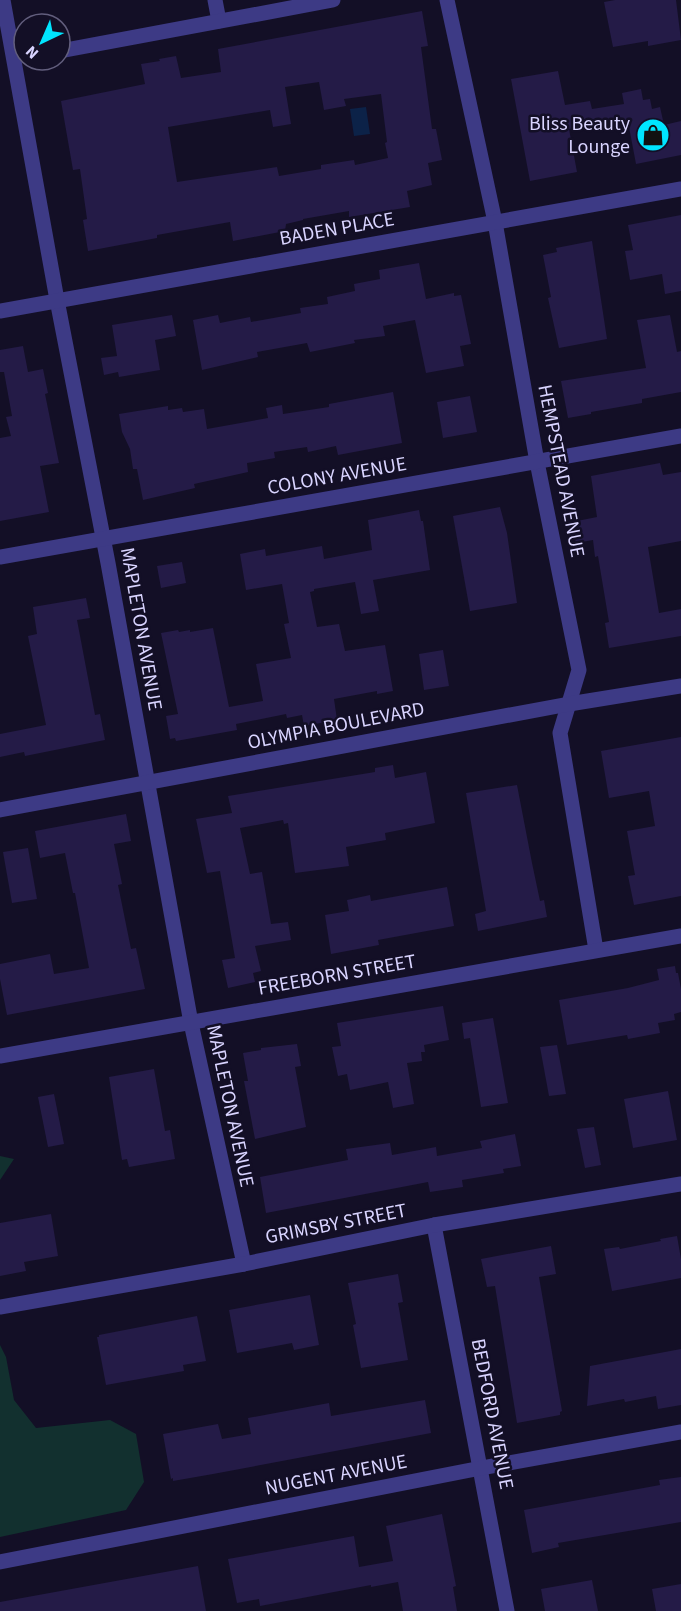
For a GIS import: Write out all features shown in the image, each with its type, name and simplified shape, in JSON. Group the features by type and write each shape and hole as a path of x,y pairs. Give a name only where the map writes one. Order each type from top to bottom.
{"street":[{"name":"MAPLETON AVENUE","path":"3,0 12,54"},
{"path":"215,0 219,21"},
{"path":"72,49 333,0"},
{"name":"HEMPSTEAD AVENUE","path":"447,0 495,222 537,462 579,670 560,734 596,950"},
{"name":"MAPLETON AVENUE","path":"15,72 191,1023 244,1264"},
{"name":"BADEN PLACE","path":"0,311 681,189"},
{"name":"COLONY AVENUE","path":"0,558 681,436"},
{"name":"OLYMPIA BOULEVARD","path":"0,810 569,704 681,686"},
{"name":"FREEBORN STREET","path":"0,1056 681,936"},
{"name":"GRIMSBY STREET","path":"0,1307 244,1264 434,1225 681,1184"},
{"name":"BEDFORD AVENUE","path":"434,1225 507,1611"},
{"name":"NUGENT AVENUE","path":"0,1562 481,1468 681,1432"}],"green space":[{"path":"0,1156 14,1159 0,1180"},
{"path":"0,1345 6,1357 14,1400 36,1428 110,1420 136,1434 144,1482 126,1510 0,1537"}],"water":[{"path":"366,107 370,134 354,136 350,109"}],"building":[{"path":"676,0 681,40 648,46 648,41 613,47 604,2"},
{"path":"422,11 428,46 421,47 432,129 436,129 442,160 428,163 432,185 407,191 410,207 349,217 349,211 303,219 286,224 285,231 233,241 230,222 157,235 157,238 88,251 83,220 87,219 80,169 73,170 61,101 145,84 141,64 160,61 159,59 176,56 181,78 221,72 218,49","holes":["319,82 324,110 346,106 344,99 381,94 388,158 355,165 354,160 321,165 321,169 279,176 277,167 177,182 168,127 270,110 273,127 291,124 285,87"]},
{"path":"558,71 565,105 590,101 592,109 624,104 622,93 641,89 643,100 650,99 652,109 660,107 664,125 681,121 681,155 636,164 629,127 622,129 620,120 569,129 577,172 530,181 511,79"},
{"path":"681,215 681,291 665,294 662,274 630,280 625,251 633,250 628,225"},
{"path":"592,241 607,339 559,348 548,298 551,297 543,255 557,252 556,248"},
{"path":"419,263 426,299 454,293 454,296 461,295 471,344 460,346 464,366 426,373 415,320 383,326 385,336 354,340 355,343 310,352 307,343 257,352 258,357 202,370 193,320 218,315 220,323 250,317 251,322 301,313 300,308 328,304 327,297 355,291 354,284 380,279 379,270"},
{"path":"172,315 176,336 155,340 160,370 119,377 118,372 104,375 101,358 117,356 112,325"},
{"path":"670,315 677,352 681,351 681,392 642,399 642,403 568,418 561,381 646,368 637,320"},
{"path":"23,346 28,372 43,369 48,393 45,394 59,463 40,466 49,512 0,521 0,438 11,436 6,417 12,416 4,372 0,372 0,350"},
{"path":"393,392 402,443 338,455 336,446 308,452 307,447 274,452 275,458 247,463 248,472 194,484 195,488 143,500 137,469 133,469 130,449 122,432 119,414 168,406 168,410 182,408 183,412 204,409 207,429 268,418 266,408 282,405 283,414 329,407 329,404"},
{"path":"470,396 477,432 443,438 437,402"},
{"path":"660,463 663,475 681,472 681,541 648,547 659,613 681,609 681,636 609,648 605,623 609,622 598,556 595,557 593,540 576,543 572,522 597,517 591,476"},
{"path":"500,507 507,533 517,603 470,611 453,516"},
{"path":"419,510 421,521 423,521 430,570 373,580 379,611 361,614 355,582 314,589 310,592 317,627 339,624 345,651 385,645 393,691 377,694 377,691 334,699 337,720 304,726 302,715 287,718 286,714 236,724 237,730 176,741 175,738 170,739 166,716 178,714 161,633 213,628 229,707 263,701 256,664 291,658 284,624 289,623 282,584 246,590 240,554 265,549 266,556 322,546 324,559 372,550 368,520"},
{"path":"182,562 186,583 161,588 157,566"},
{"path":"86,598 90,618 77,620 95,715 100,714 105,740 25,756 24,752 0,757 0,734 46,725 28,636 37,634 33,607"},
{"path":"443,650 449,686 424,690 419,654"},
{"path":"681,737 681,896 634,905 628,876 635,875 627,831 655,826 649,791 609,798 601,751"},
{"path":"393,765 395,778 426,772 435,823 385,833 386,840 346,847 349,866 295,873 288,823 284,824 283,820 240,828 250,874 262,872 271,924 288,922 291,940 255,946 261,971 253,973 255,982 228,988 222,960 235,958 220,871 207,873 196,819 232,813 228,796 375,772 375,768"},
{"path":"517,785 540,901 544,900 547,917 478,931 475,914 486,911 466,793"},
{"path":"126,814 131,841 114,844 122,884 118,885 131,949 136,948 145,989 7,1015 0,979 0,964 50,954 54,974 89,968 65,853 40,858 35,831"},
{"path":"28,848 37,899 12,903 3,852"},
{"path":"447,887 454,926 378,940 379,945 331,954 325,915 349,911 347,900 370,895 371,901"},
{"path":"675,966 681,989 681,1012 674,1014 675,1020 658,1023 660,1033 628,1039 627,1035 567,1045 559,1000 659,980 657,969"},
{"path":"443,1006 449,1040 424,1045 425,1052 421,1052 422,1061 407,1063 414,1104 393,1108 388,1082 350,1090 347,1074 338,1076 332,1047 341,1046 337,1023"},
{"path":"493,1018 508,1103 481,1107 470,1038 464,1039 462,1023"},
{"path":"297,1044 301,1066 295,1067 306,1127 255,1139 244,1081 248,1081 243,1053 261,1050 261,1048"},
{"path":"557,1045 566,1094 549,1096 540,1047"},
{"path":"154,1069 165,1131 170,1130 175,1159 129,1167 127,1159 122,1160 109,1077"},
{"path":"668,1091 677,1140 633,1148 624,1099"},
{"path":"54,1094 64,1144 48,1147 38,1097"},
{"path":"594,1127 601,1165 585,1168 577,1129"},
{"path":"515,1134 521,1166 503,1169 504,1173 462,1180 463,1187 430,1192 428,1182 266,1213 260,1177 348,1160 346,1149 390,1143 392,1155 436,1147 437,1156 482,1148 480,1141"},
{"path":"51,1214 58,1256 24,1262 26,1271 0,1276 0,1223"},
{"path":"677,1236 681,1259 681,1278 612,1291 604,1249 619,1247 620,1249"},
{"path":"551,1246 556,1274 539,1277 562,1411 560,1415 517,1423 495,1286 487,1287 481,1259"},
{"path":"398,1274 403,1302 398,1303 408,1360 361,1368 348,1283"},
{"path":"310,1295 319,1345 294,1350 292,1343 237,1353 229,1310"},
{"path":"197,1316 206,1361 183,1365 184,1371 106,1385 97,1337 99,1335"},
{"path":"681,1349 681,1405 658,1409 656,1396 587,1406 590,1366"},
{"path":"425,1400 431,1433 213,1474 173,1481 173,1478 171,1479 163,1434 218,1424 222,1439 251,1434 248,1418 329,1403 331,1416"},
{"path":"681,1477 681,1522 558,1543 559,1547 532,1553 524,1510 660,1485 659,1480"},
{"path":"442,1514 456,1586 453,1587 457,1611 403,1611 398,1582 260,1606 259,1599 237,1603 228,1559 354,1536 359,1567 393,1561 386,1526"},
{"path":"198,1566 206,1611 0,1611 0,1602"},
{"path":"592,1580 598,1611 545,1611 541,1589"},
{"path":"681,1584 681,1611 656,1611 652,1589"}],"place":[{"name":"Bliss Beauty Lounge","path":"653,135"}]}
